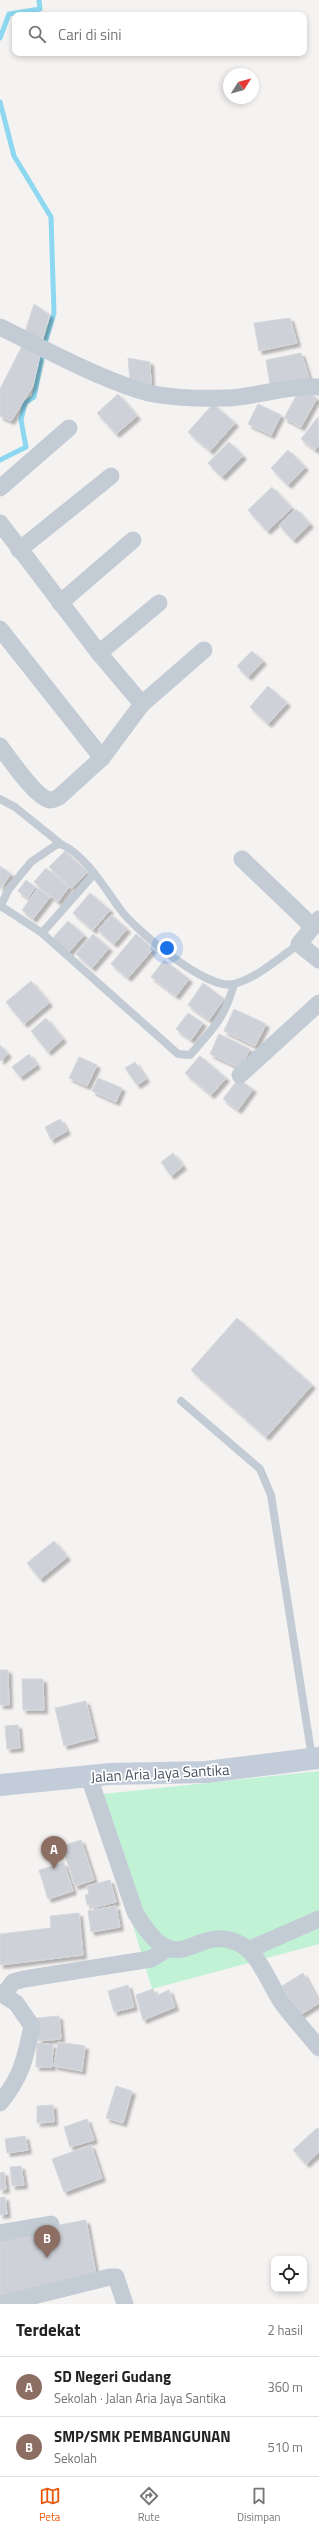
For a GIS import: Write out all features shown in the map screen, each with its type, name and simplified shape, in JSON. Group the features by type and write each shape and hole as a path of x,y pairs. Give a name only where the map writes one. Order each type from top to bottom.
{"street":[{"path":"0,327 59,357 139,391 176,396 226,398 305,386 319,387"},
{"path":"0,488 70,428"},
{"path":"19,550 111,476"},
{"path":"0,523 19,550 99,653 142,704"},
{"path":"60,603 133,540"},
{"path":"99,653 159,603"},
{"path":"0,629 102,758"},
{"path":"0,746 34,788 44,797 51,800 59,797 102,758 142,704 204,650"},
{"path":"242,859 316,923 299,944 319,960"},
{"path":"240,1075 319,1002"},
{"name":"Jalan Aria Jaya Santika","path":"0,1785 89,1777 206,1772 316,1758"},
{"path":"89,1777 135,1912 146,1932 157,1943 167,1949 184,1949 222,1939 240,1944 248,1950 282,2003 319,2048"},
{"path":"248,1950 319,1919"},
{"path":"0,2103 13,2088 22,2070 32,2026 16,2003 2,1993 14,1982 19,1980 151,1960 167,1949"},
{"path":"0,2233 51,2224"},
{"path":"1,2304 110,2277 116,2277 125,2304"}],"lane":[{"path":"0,800 15,807 61,844 67,847 94,874 124,915 190,971 222,985 234,984 256,973 299,944"},
{"path":"61,844 56,845 31,862 9,889 0,906 42,933 178,1054 190,1055 218,1022 228,1006 234,984"},
{"path":"42,933 94,874"},
{"path":"182,1401 260,1469 267,1481 271,1495 316,1758"}],"green space":[{"path":"319,1771 319,1944 152,1989 94,1795"}],"building":[{"path":"34,304 50,315 41,344 24,335"},
{"path":"290,318 297,343 259,351 254,323"},
{"path":"22,346 40,356 33,386 11,421 0,416 0,389"},
{"path":"301,353 309,378 270,385 266,360"},
{"path":"128,358 150,362 151,385 130,381"},
{"path":"300,389 317,398 301,427 284,418"},
{"path":"118,394 137,416 116,434 97,413"},
{"path":"213,404 235,423 210,451 188,432"},
{"path":"258,404 281,415 271,435 248,424"},
{"path":"318,417 319,446 315,450 301,439"},
{"path":"229,442 243,456 222,477 208,463"},
{"path":"288,450 305,467 288,485 271,468"},
{"path":"272,487 292,508 267,531 248,510"},
{"path":"296,509 310,524 293,540 279,525"},
{"path":"252,651 263,661 248,677 237,666"},
{"path":"268,686 287,703 268,724 250,707"},
{"path":"65,851 87,872 72,888 49,867"},
{"path":"0,866 11,874 0,889"},
{"path":"46,868 69,887 58,902 34,882"},
{"path":"26,880 35,887 28,898 18,891"},
{"path":"38,888 50,897 33,919 22,910"},
{"path":"90,893 110,910 93,930 73,913"},
{"path":"111,915 127,929 114,944 98,930"},
{"path":"68,921 84,935 68,953 52,939"},
{"path":"93,934 109,948 92,968 76,954"},
{"path":"136,934 153,949 128,978 111,964"},
{"path":"164,960 189,979 176,996 151,977"},
{"path":"31,981 49,1003 24,1024 6,1002"},
{"path":"203,983 224,999 209,1020 188,1005"},
{"path":"234,1009 266,1024 255,1046 224,1031"},
{"path":"188,1013 203,1023 191,1040 176,1029"},
{"path":"46,1018 63,1039 48,1052 31,1031"},
{"path":"219,1034 250,1049 240,1068 210,1054"},
{"path":"0,1045 8,1054 1,1061 0,1060"},
{"path":"29,1054 37,1065 20,1077 12,1067"},
{"path":"200,1056 226,1078 211,1095 185,1073"},
{"path":"79,1057 97,1065 87,1086 69,1078"},
{"path":"135,1062 146,1079 137,1085 125,1068"},
{"path":"98,1078 122,1088 116,1102 92,1091"},
{"path":"238,1079 253,1089 238,1110 223,1099"},
{"path":"60,1119 67,1131 51,1140 45,1127"},
{"path":"173,1153 183,1166 171,1176 161,1162"},
{"path":"237,1318 312,1385 266,1437 191,1370"},
{"path":"54,1541 67,1557 40,1579 27,1563"},
{"path":"0,1670 8,1670 9,1705 0,1705"},
{"path":"22,1679 43,1679 44,1710 23,1710"},
{"path":"86,1701 95,1738 64,1746 55,1708"},
{"path":"18,1725 20,1748 7,1749 5,1726"},
{"path":"81,1840 94,1880 75,1886 62,1846"},
{"path":"64,1863 73,1891 48,1899 39,1870"},
{"path":"110,1880 116,1902 92,1908 91,1904 87,1905 85,1895 89,1894 87,1886"},
{"path":"116,1906 120,1927 91,1932 88,1911"},
{"path":"79,1913 83,1955 0,1965 0,1934 51,1928 50,1916"},
{"path":"303,1973 319,2003 300,2015 282,1986"},
{"path":"128,1985 134,2007 114,2012 108,1991"},
{"path":"153,1989 156,1996 169,1990 175,2007 143,2020 136,1995"},
{"path":"59,2016 61,2039 38,2041 36,2018"},
{"path":"58,2042 85,2046 82,2071 54,2066"},
{"path":"37,2043 53,2045 52,2067 36,2067"},
{"path":"116,2086 132,2091 123,2123 106,2118"},
{"path":"53,2105 54,2122 37,2123 37,2106"},
{"path":"87,2119 94,2140 70,2147 64,2127"},
{"path":"317,2128 319,2130 319,2152 306,2164 293,2150"},
{"path":"25,2136 28,2150 7,2153 5,2139"},
{"path":"91,2145 102,2178 64,2192 52,2159"},
{"path":"21,2166 24,2185 12,2186 10,2167"},
{"path":"4,2172 6,2189 0,2190 0,2173"},
{"path":"5,2197 7,2214 0,2215 0,2198"},
{"path":"86,2220 97,2280 0,2298 0,2236"}],"waterway":[{"path":"21,12 40,9 39,0"},
{"path":"0,38 9,14 12,14"},
{"path":"0,102 14,156 51,217 54,313 44,346"},
{"path":"0,460 26,447 21,420 25,403 34,397 42,357"}],"place":[{"name":"SD Negeri Gudang","path":"54,1869"},
{"name":"SMP/SMK PEMBANGUNAN","path":"47,2258"}]}
